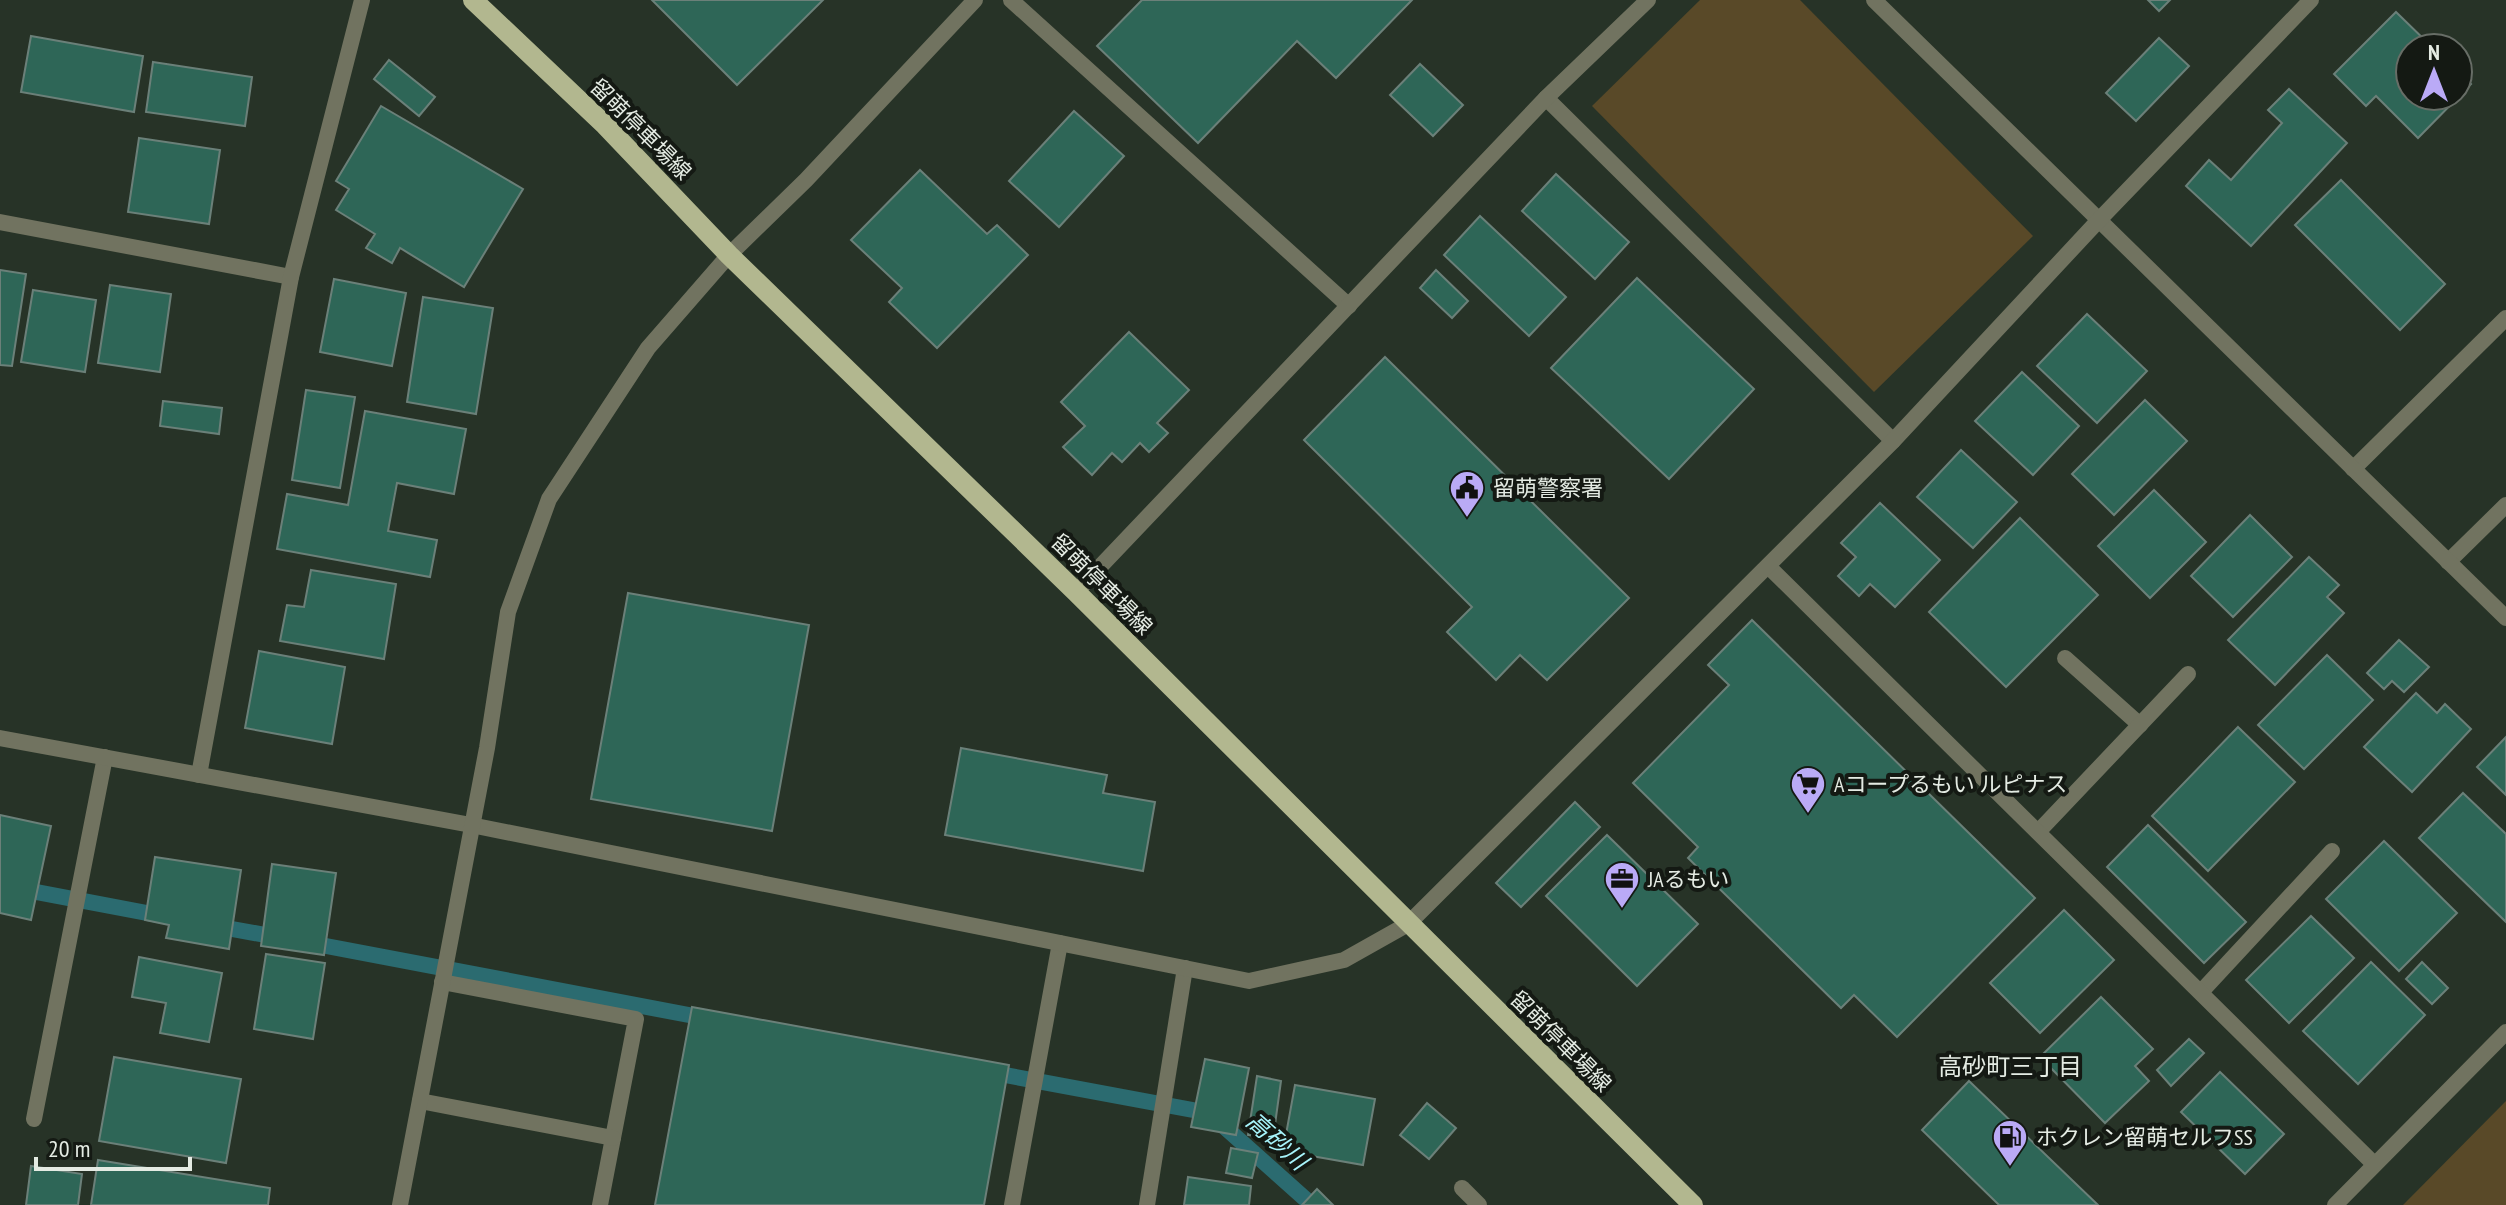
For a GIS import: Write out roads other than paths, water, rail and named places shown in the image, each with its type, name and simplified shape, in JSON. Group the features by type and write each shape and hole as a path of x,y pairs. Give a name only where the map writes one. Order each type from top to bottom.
{"main road":[{"name":"留萌停車場線","path":"473,0 605,125 729,255 1076,592 1693,1205"}],"street":[{"path":"199,775 291,277 362,0"},
{"path":"400,1205 487,748 508,612 549,499 648,348 729,255 806,180 975,0"},
{"path":"1011,0 1349,306"},
{"path":"1076,592 1546,98 1648,0"},
{"path":"1874,0 2506,618"},
{"path":"0,738 471,825 1249,981 1344,960 1408,924 1893,441 2098,221 2311,0"},
{"path":"1546,98 1893,441"},
{"path":"0,222 291,277"},
{"path":"2353,469 2506,318"},
{"path":"2448,562 2506,505"},
{"path":"1768,566 2374,1164"},
{"path":"2065,658 2140,725"},
{"path":"2038,832 2188,674"},
{"path":"34,1119 105,757"},
{"path":"2201,992 2332,851"},
{"path":"1012,1205 1060,943"},
{"path":"1147,1205 1185,968"},
{"path":"442,982 636,1019 600,1205"},
{"path":"2335,1205 2506,1032"},
{"path":"420,1101 613,1138"},
{"path":"1462,1188 1479,1205"}],"waterway":[{"path":"0,885 168,917"},
{"path":"210,925 282,938"},
{"path":"305,942 710,1019"},
{"name":"高砂川","path":"989,1072 1209,1113 1312,1205"}],"place":[{"name":"留萌警察署","path":"1467,519"},
{"name":"Aコープるもい ルピナス","path":"1808,815"},
{"name":"JAるもい","path":"1622,910"},
{"name":"ホクレン留萌セルフSS","path":"2010,1168"}],"district":[{"name":"高砂町三丁目","path":"2010,1066"}]}
